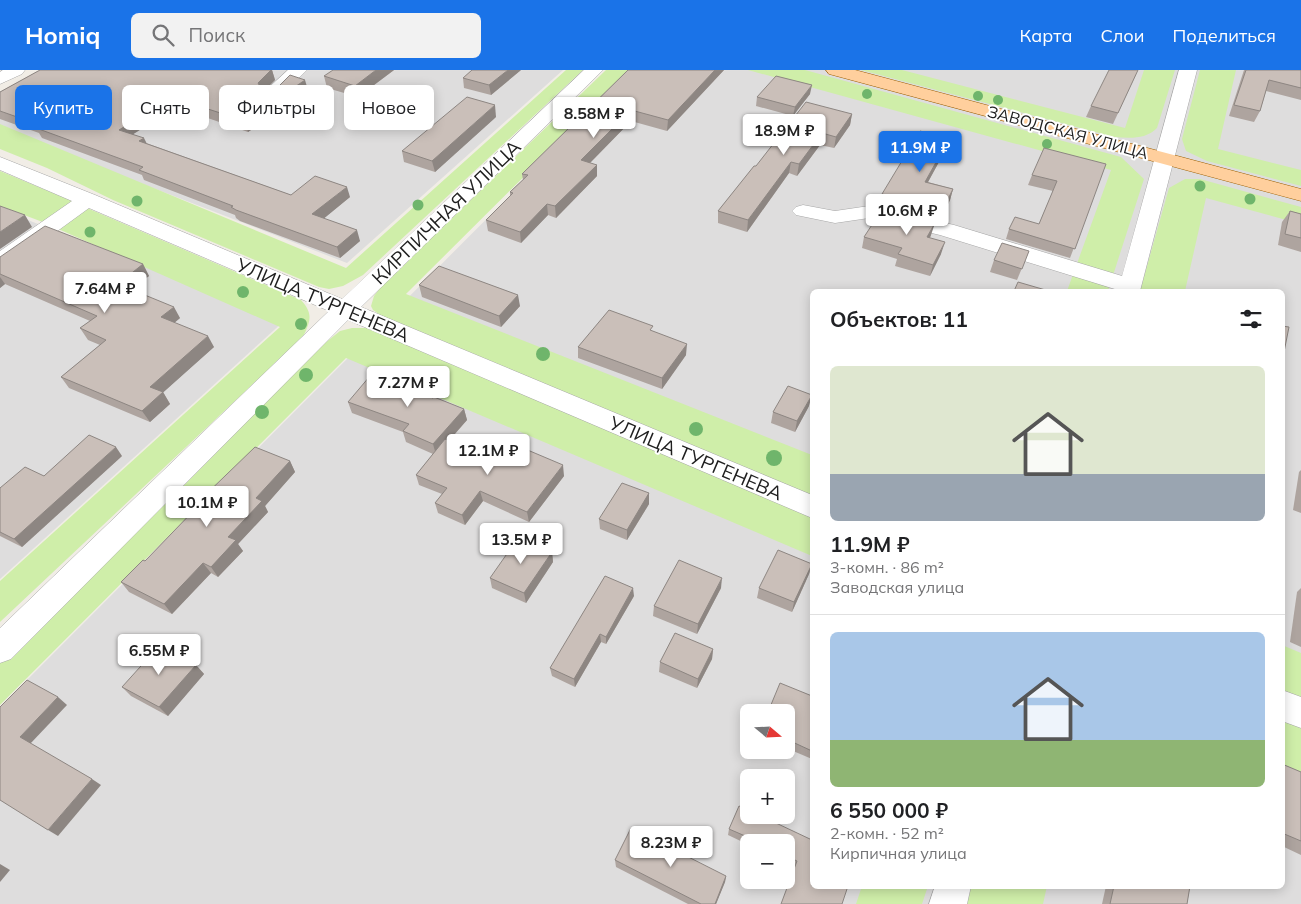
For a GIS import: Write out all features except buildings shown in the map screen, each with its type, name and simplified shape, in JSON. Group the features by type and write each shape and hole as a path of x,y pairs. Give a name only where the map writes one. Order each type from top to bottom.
{"main road":[{"name":"ЗАВОДСКАЯ УЛИЦА","path":"835,70 1301,195"}],"street":[{"path":"0,79 16,70"},
{"path":"282,85 298,70"},
{"name":"КИРПИЧНАЯ УЛИЦА","path":"0,649 344,310 594,70"},
{"path":"803,211 834,217 868,212 946,230 1130,289 1188,70"},
{"name":"УЛИЦА ТУРГЕНЕВА","path":"0,164 810,506"},
{"path":"0,262 88,200"},
{"path":"1285,707 1301,713"},
{"path":"948,904 952,889"}],"shaded area":[{"path":"56,70 563,70 347,263 0,129 0,101 15,93 15,130 112,130 112,85 29,85"},
{"path":"635,70 1301,70 1301,904 0,904 0,707"},
{"path":"0,209 284,321 0,579"}],"green space":[{"path":"566,70 583,70 363,275 343,286 329,289 319,287 113,200 47,168 0,149 0,124 346,268"},
{"path":"606,70 631,70 406,294 810,454 810,495 383,317 373,310 371,306 374,296 383,284"},
{"path":"748,70 805,70 1121,157 1144,179 1109,289 1068,289 1111,170"},
{"path":"861,70 902,70 1125,128 1144,70 1175,70 1157,128 1147,135 1131,138 1114,137"},
{"path":"1200,70 1236,70 1218,149 1301,170 1301,186 1207,161 1186,151 1182,139"},
{"path":"0,171 77,203 48,224 0,206"},
{"path":"1185,179 1200,179 1301,207 1301,224 1206,198 1185,289 1141,289 1169,188"},
{"path":"87,208 301,300 308,310 310,318 303,337 0,622 0,581 280,327 56,228"},
{"path":"352,328 367,328 810,514 810,555 346,358 0,705 0,658 320,347 340,331"},
{"path":"1285,646 1301,653 1301,701 1285,694"},
{"path":"1285,719 1301,726 1301,774 1285,766"},
{"path":"861,889 927,889 922,904 856,904"},
{"path":"970,889 1046,889 1043,904 967,904"}]}
